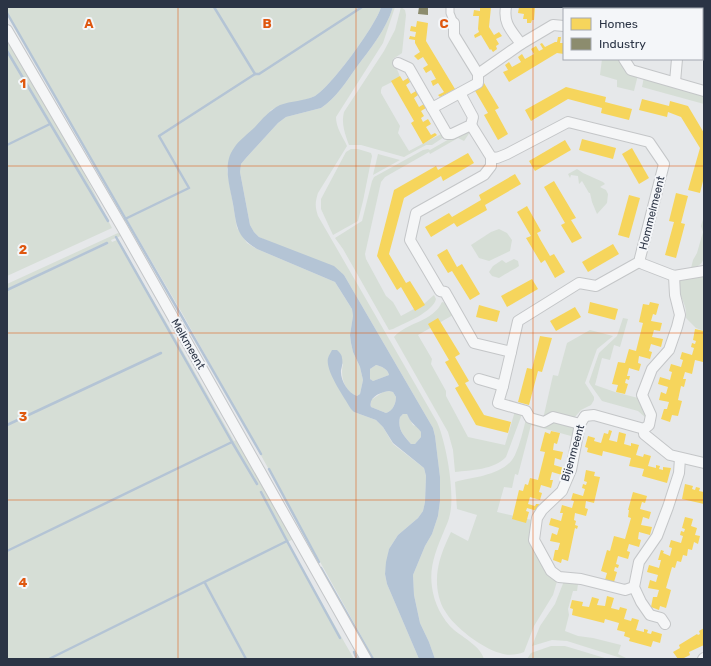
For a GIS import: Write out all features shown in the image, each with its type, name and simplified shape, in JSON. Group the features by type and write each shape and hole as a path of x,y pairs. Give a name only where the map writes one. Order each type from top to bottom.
{"street":[{"path":"432,108 478,83 478,74 454,35 454,23 450,13 450,7"},
{"path":"506,7 504,16 508,26 521,44"},
{"path":"478,74 521,44 553,25 563,26"},
{"name":"Melkmeent","path":"7,30 122,227 366,659"},
{"path":"625,60 631,70 704,90"},
{"path":"675,82 677,60"},
{"path":"398,63 409,68 447,134 452,134 471,125"},
{"path":"460,93 473,117 471,125 491,157 491,166 484,175 416,213 410,240 440,291 445,292 474,343 511,352 498,403 526,411 530,418 544,422 553,417 580,424"},
{"name":"Hommelmeent","path":"491,157 497,158 507,154 568,122 649,142 664,164 640,262 596,286 579,283 518,321 511,352"},
{"path":"640,262 674,276 704,272"},
{"path":"674,276 675,295 680,315 669,350 652,369 642,395 651,415 648,425 644,429 644,434 670,455 704,463"},
{"path":"479,379 503,386"},
{"name":"Bijenmeent","path":"634,587 625,590 581,579 559,577 551,571 534,540 537,518 542,510 562,491 571,470 580,424 584,416 594,415 644,429"},
{"path":"665,624 661,618 650,615 640,602 634,587 639,562 657,536 668,507 680,473 680,458"}],"shaded area":[{"path":"7,7 381,7 378,15 362,41 322,91 315,96 282,105 271,110 227,169 237,228 247,243 257,249 335,282 352,309 353,316 350,335 353,352 360,367 363,380 360,394 357,396 353,394 346,387 342,374 343,364 328,357 354,412 376,420 383,427 393,444 424,468 426,476 425,502 423,511 418,518 398,535 389,549 385,574 387,584 419,659 374,659 182,313 7,15"},
{"path":"393,7 395,7 383,43 336,117 338,129 347,146 318,193 316,207 318,216 437,422 444,442 449,467 451,505 449,518 432,566 431,580 433,593 439,610 446,621 454,630 479,650 484,659 435,659 420,623 414,595 413,575 425,546 432,534 438,516 440,501 440,477 433,428 344,275 259,237 254,232 250,225 240,172 241,164 278,123 286,117 321,108 336,95 377,39 386,24"},
{"path":"401,7 405,10 406,15 402,53 393,59 400,78 382,87 381,93 400,126 398,133 409,151 445,132 444,137 432,145 426,145 404,157 361,145 349,145 343,124 344,112 384,51 395,30"},
{"path":"7,36 58,122 112,228 7,276"},
{"path":"602,60 619,60 621,64 638,75 634,91 617,87 617,80 600,75"},
{"path":"644,77 704,95 704,104 642,87"},
{"path":"470,132 464,141 458,138 430,154 429,152 385,177 381,182 365,254 366,259 386,296 393,302 401,316 425,303 434,295 436,299 434,304 424,313 389,330 343,249 335,238 362,221 374,177 423,150 430,150 454,135"},
{"path":"351,149 358,149 371,153 372,156 363,201 358,221 333,235 321,209 321,199 346,152"},
{"path":"378,154 400,160 373,175"},
{"path":"577,169 605,184 600,187 606,190 608,194 607,203 597,214 590,193 582,181 579,184 578,176 571,175 570,178 568,174"},
{"path":"704,216 704,257 700,265 691,268 703,232 701,226"},
{"path":"499,229 507,233 512,240 510,251 489,261 479,258 471,245 491,232"},
{"path":"118,233 123,235 111,240 112,242 117,240 165,320 234,441 238,439 294,539 287,542 354,659 7,659 7,290 108,244 107,242 7,289 7,284"},
{"path":"514,259 518,261 519,266 499,278 492,276 489,272 493,266 502,260 506,263"},
{"path":"704,276 704,331 696,328 686,318 685,308 679,290 679,278"},
{"path":"442,302 446,303 453,315 418,335 432,359 431,364 468,437 505,445 515,411 522,414 506,457 495,465 489,467 455,472 453,450 448,432 394,337 399,332 433,314"},
{"path":"623,318 628,319 620,347 614,345 610,360 602,358 595,385 638,398 646,414 645,417 638,411 602,401 589,382 599,353 617,336"},
{"path":"590,330 613,336 597,349 585,383 594,397 594,400 591,405 581,410 574,418 543,419 553,375 558,376 567,343"},
{"path":"376,365 386,369 389,375 373,381 370,379 370,369"},
{"path":"383,392 393,392 396,397 395,404 391,410 386,413 371,407 371,400"},
{"path":"403,414 407,414 413,425 418,427 421,432 421,437 415,444 411,444 400,429 399,421"},
{"path":"526,419 554,420 573,426 574,434 571,436 531,425 518,475 515,474 512,488 504,487 497,512 532,520 529,537 547,575 558,578 553,595 534,626 524,652 509,655 485,647 455,624 443,608 437,588 437,580 441,555 451,532 468,541 477,515 457,509 455,482 489,474 511,462 515,455"},
{"path":"564,581 578,584 577,591 573,591 568,609 569,615 565,631 578,636 621,645 618,654 628,659 567,641 552,640 532,646 540,626 555,604"},
{"path":"551,646 565,646 608,659 527,659 531,653"}],"water":[{"path":"381,7 393,7 386,24 377,39 336,95 321,108 286,117 278,123 241,164 240,172 250,225 254,232 259,237 334,266 344,275 433,428 440,477 440,501 438,516 432,534 425,546 413,575 414,595 420,623 435,659 419,659 387,584 385,574 389,549 398,535 418,518 423,511 425,502 426,476 424,468 393,443 383,427 376,420 354,412 332,377 329,370 328,358 332,350 337,350 342,357 341,374 343,382 351,392 357,396 360,394 363,380 360,367 353,352 350,335 353,316 352,309 335,282 257,249 245,240 237,225 228,175 228,161 230,154 238,142 276,107 311,98 322,91 352,55 378,15","holes":["376,365 386,369 389,375 373,381 370,379 370,369","393,392 396,397 394,406 391,410 386,413 371,407 371,400 379,394","403,414 407,414 421,432 421,437 415,444 411,444 400,429 400,417"]}],"building: Homes":[{"path":"480,7 491,7 489,27 494,35 499,32 502,36 496,39 499,44 496,46 497,49 493,52 491,49 490,50 481,35 475,38 474,35 479,32 479,16 473,16 474,10 480,11"},
{"path":"519,7 535,7 534,20 532,20 531,23 527,23 527,19 523,19 524,14 518,13"},
{"path":"417,21 428,23 426,41 455,89 440,97 438,95 444,92 438,83 433,86 431,81 436,79 431,70 426,73 423,68 428,65 423,57 418,60 414,56 420,52 415,40 409,39 410,36 415,37 416,32 410,31 411,26 416,27"},
{"path":"703,25 704,25 704,60 703,58"},
{"path":"558,37 561,37 560,43 563,43 563,54 557,53 509,82 503,72 508,70 505,65 509,62 512,67 521,62 518,57 522,54 525,59 534,54 531,49 536,46 539,51 543,49 540,44 542,43 545,47 557,42"},
{"path":"400,76 403,81 408,78 410,82 406,85 411,94 416,91 418,95 414,98 419,107 424,104 426,108 421,111 424,116 421,118 423,122 428,119 431,124 426,127 431,135 435,133 437,135 423,144 411,123 414,121 391,81"},
{"path":"484,83 499,108 495,110 508,134 498,140 484,115 488,113 474,89"},
{"path":"566,87 606,97 605,102 632,109 629,120 601,113 602,108 568,99 531,121 525,110"},
{"path":"642,99 669,106 670,101 688,106 704,133 704,177 700,193 688,190 700,148 681,117 668,112 667,117 639,110"},
{"path":"582,139 616,148 613,159 579,150"},
{"path":"565,140 571,150 535,171 529,161"},
{"path":"632,148 649,178 639,184 622,154"},
{"path":"468,153 474,163 443,181 441,176 404,198 389,254 406,283 410,281 425,305 415,311 401,287 397,290 377,256 394,190 436,166 438,170"},
{"path":"515,174 521,184 485,205 487,210 457,227 454,223 431,237 425,227 449,213 452,217 481,200 479,195"},
{"path":"554,181 576,218 571,220 582,238 572,243 561,225 565,223 544,187"},
{"path":"676,193 688,196 681,223 685,224 676,258 665,255 674,222 669,221"},
{"path":"629,195 640,198 629,238 618,235"},
{"path":"527,206 541,231 537,233 540,239 550,256 554,254 565,272 555,278 545,260 541,263 526,238 531,236 517,212"},
{"path":"613,244 619,254 588,272 582,262"},
{"path":"447,249 457,267 462,264 480,294 470,300 452,271 448,273 437,255"},
{"path":"532,279 538,289 507,307 501,296"},
{"path":"590,302 618,309 615,320 588,313"},
{"path":"650,302 659,304 656,315 653,314 651,321 662,323 660,331 654,330 652,337 663,339 661,347 651,344 649,351 652,352 650,359 639,356 638,363 641,364 639,371 629,368 627,376 630,376 629,380 626,379 625,383 628,384 625,394 616,392 618,385 612,384 618,362 625,363 629,349 636,351 643,323 639,322 643,304 649,305"},
{"path":"479,305 500,311 497,322 476,317"},
{"path":"575,307 581,317 556,331 550,321"},
{"path":"438,318 460,354 455,357 469,381 465,383 484,415 511,422 508,433 476,425 455,388 459,386 445,362 449,360 428,324"},
{"path":"695,329 704,331 703,362 695,360 692,374 685,372 683,379 686,379 684,387 681,386 678,400 682,401 678,416 672,415 670,422 661,419 664,409 667,409 669,402 659,400 661,392 666,394 668,387 658,384 660,377 670,380 672,372 669,371 671,364 681,367 683,360 680,359 682,352 692,355 694,348 691,347 692,343 695,344 696,341 693,340"},
{"path":"540,336 552,338 542,372 538,371 529,405 518,402 527,368 532,369"},
{"path":"609,430 612,431 609,440 617,442 619,432 626,434 624,444 631,446 631,443 639,445 636,455 643,457 644,454 651,456 648,466 656,468 656,465 660,466 659,469 663,470 663,467 671,468 667,483 642,476 644,469 629,466 631,458 603,451 602,456 587,452 588,448 585,447 588,436 595,438 594,441 601,443 604,433 608,434"},
{"path":"551,431 560,433 557,444 554,443 553,450 563,452 561,460 555,458 554,465 564,468 562,475 552,472 550,480 553,480 551,488 541,485 539,492 542,493 540,500 530,497 528,504 535,506 536,504 539,504 537,511 527,508 526,511 529,512 526,523 512,519 519,490 523,491 525,484 528,485 530,478 538,480 545,452 540,451 545,432 550,434"},
{"path":"586,470 595,472 594,476 600,477 594,503 586,501 585,508 588,509 586,516 575,513 575,525 578,526 577,529 575,528 568,561 562,559 561,563 553,560 555,550 558,550 560,543 550,541 552,533 557,535 559,528 549,525 551,518 561,521 563,513 560,513 562,505 572,508 574,501 571,500 573,493 583,496 585,489 582,488 583,484 586,485 587,482 584,481"},
{"path":"685,484 693,486 692,489 695,490 696,487 700,488 699,491 704,492 704,504 682,499"},
{"path":"633,492 647,496 645,503 642,502 640,509 651,512 649,519 643,517 641,525 652,527 650,535 639,532 638,539 641,540 639,547 629,544 627,551 630,552 628,559 618,556 616,564 619,565 618,568 615,567 614,571 617,572 614,582 605,580 607,573 601,571 607,550 610,551 614,536 625,539 631,518 628,517 628,510"},
{"path":"685,517 693,519 691,526 697,528 695,535 700,536 698,544 694,542 692,550 688,549 687,556 683,555 681,562 677,561 675,568 672,567 666,588 671,590 666,608 660,606 659,610 651,607 653,597 657,597 659,590 648,588 650,580 656,582 658,575 647,572 649,565 659,568 661,560 658,560 661,550 664,551 663,553 670,556 672,548 669,547 671,540 681,543 683,536 680,535 681,531 684,532 685,529 682,528"},
{"path":"607,596 614,598 611,608 619,610 620,607 627,609 624,619 631,621 632,618 639,620 636,630 644,632 644,629 648,630 647,633 651,634 652,631 662,634 660,643 653,641 651,647 629,641 630,638 624,636 625,632 617,630 619,623 605,619 604,623 572,615 573,609 570,608 572,600 583,602 582,606 589,607 592,597 599,599 597,605 605,606"},
{"path":"704,628 704,645 689,652 690,655 682,659 678,659 673,652 680,648 679,645 697,634 700,634 699,631"}],"building: Industry":[{"path":"419,7 428,7 428,15 418,14"}],"waterway":[{"path":"214,7 255,74"},
{"path":"125,219 189,188 159,136 255,74 259,74 362,7"},
{"path":"7,13 261,454"},
{"path":"7,51 108,221"},
{"path":"7,145 50,124"},
{"path":"7,551 232,442 116,237"},
{"path":"7,290 107,243"},
{"path":"7,425 161,353"},
{"path":"232,442 257,484"},
{"path":"269,469 319,562"},
{"path":"49,659 287,541 261,492"},
{"path":"287,541 340,638"},
{"path":"321,568 373,659"},
{"path":"205,583 246,659"},
{"path":"354,652 357,659"}]}
